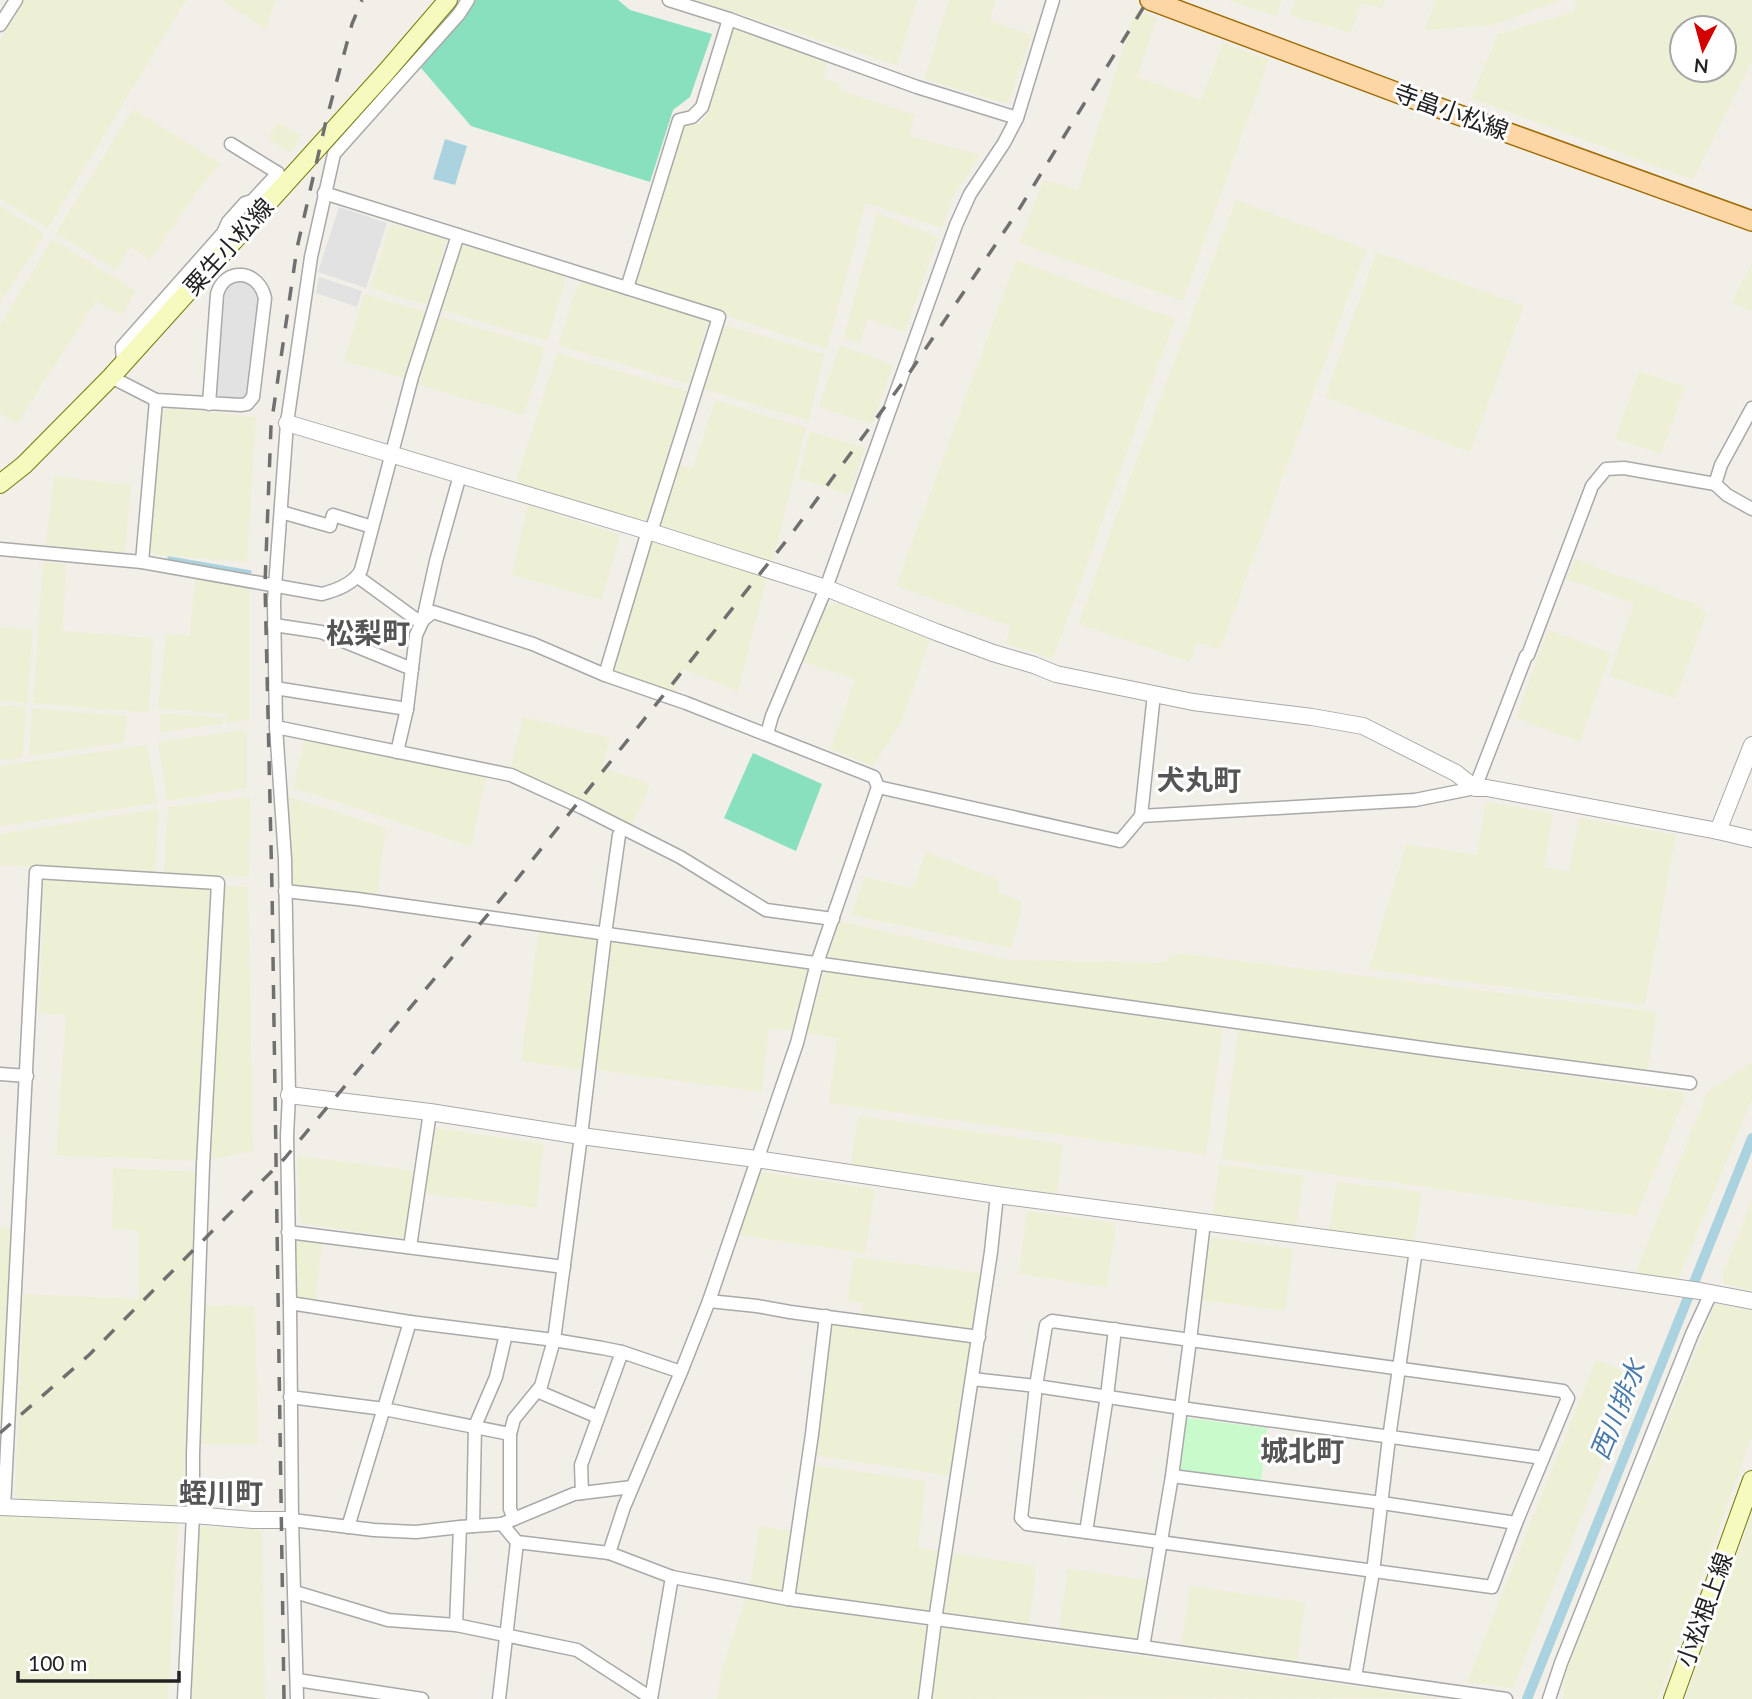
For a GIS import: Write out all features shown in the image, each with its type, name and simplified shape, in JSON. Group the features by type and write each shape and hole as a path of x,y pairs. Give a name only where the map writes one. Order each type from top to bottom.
{"main road":[{"name":"粟生小松線","path":"0,484 24,465 117,370 448,0"},
{"name":"寺畠小松線","path":"1150,0 1752,221"},
{"name":"小松根上線","path":"1673,1699 1752,1480"}],"street":[{"path":"0,25 16,0"},
{"path":"297,1699 290,1396 285,859 276,727 274,625 287,423 311,257 334,154 460,14 468,0"},
{"path":"669,0 729,19 917,88 1017,118"},
{"path":"767,734 772,716 826,588 956,225 970,194 1017,118 1053,0"},
{"path":"627,288 679,120 692,117 702,107 729,19"},
{"path":"209,404 217,294 225,280 233,276 251,277 259,283 265,298 253,397 247,404 209,404 156,400 117,370 121,347 223,233 228,222 245,203 252,201 278,173 231,144"},
{"path":"324,193 719,317 605,674"},
{"path":"0,549 142,562 322,594 337,590 358,577 412,377 458,235"},
{"path":"142,562 156,400"},
{"path":"1715,484 1721,465 1752,408"},
{"path":"287,423 649,531 826,588 936,632 1056,674 1193,702 1363,726 1456,773 1475,788"},
{"path":"1475,788 1592,486 1606,469 1624,468 1715,484 1727,495 1752,509"},
{"path":"397,752 407,709 416,635 423,620 460,475"},
{"path":"281,512 330,526 333,515 372,527"},
{"path":"358,577 416,620 423,620 433,612 533,644 874,777 878,787 817,963 797,1043 709,1301 632,1488 609,1553"},
{"path":"274,625 321,632 412,669"},
{"path":"275,688 407,709"},
{"path":"878,787 1120,841 1141,816 1154,694"},
{"path":"276,727 511,775 680,857 766,910 833,919"},
{"path":"1718,831 1752,745"},
{"path":"1141,816 1415,800 1487,788 1752,839"},
{"path":"499,1699 517,1542 508,1522 510,1434 514,1419 541,1386 554,1340 619,835"},
{"path":"184,1699 192,1515 203,1165 218,883 36,872 2,1508 192,1515 253,1520 292,1520 416,1532 508,1522 574,1494 632,1488"},
{"path":"285,891 1690,1083"},
{"path":"0,1074 27,1076"},
{"path":"289,1095 430,1112 997,1195 1416,1250 1752,1301"},
{"path":"410,1247 430,1112"},
{"path":"925,1699 979,1336 997,1195"},
{"path":"1143,1647 1172,1476 1204,1222"},
{"path":"288,1232 564,1267"},
{"path":"1355,1677 1373,1572 1416,1250"},
{"path":"1549,1699 1692,1334 1705,1292"},
{"path":"709,1301 979,1336"},
{"path":"290,1303 410,1322 554,1340 622,1352 681,1372"},
{"path":"788,1600 826,1316"},
{"path":"1052,1321 1115,1329 1563,1391 1568,1398 1492,1587 1027,1524 1021,1518 1046,1325 1052,1321"},
{"path":"348,1527 410,1322"},
{"path":"1086,1532 1115,1329"},
{"path":"456,1625 475,1426 496,1377 506,1334"},
{"path":"582,1493 581,1465 622,1352"},
{"path":"972,1379 1543,1458"},
{"path":"537,1391 598,1416"},
{"path":"290,1396 384,1409 510,1434"},
{"path":"1172,1476 1516,1523"},
{"path":"517,1542 609,1553 672,1577 788,1600 1355,1677 1445,1695 1506,1699"},
{"path":"295,1592 388,1620 456,1625 577,1650 651,1698 672,1577"},
{"path":"296,1680 422,1699"}],"green space":[{"path":"24,0 186,0 48,228 0,199 0,40"},
{"path":"221,0 276,0 266,29"},
{"path":"476,0 618,0 630,10 712,34 690,97 673,110 650,182 471,126 421,68"},
{"path":"696,0 917,0 897,65"},
{"path":"949,0 996,0 990,21 1032,35 1008,104 924,79"},
{"path":"1227,0 1282,0 1276,16"},
{"path":"1295,0 1385,0 1382,8 1361,3 1351,33 1290,15"},
{"path":"1435,0 1561,0 1494,25 1425,30"},
{"path":"1576,0 1752,0 1752,61 1693,180 1471,98 1498,34 1574,12"},
{"path":"1136,9 1157,18 1137,77 1201,100 1223,43 1269,60 1183,301 1020,243 1043,180 1078,190"},
{"path":"731,28 827,62 823,78 841,84 839,90 915,115 909,136 981,155 952,198 942,228 866,203 827,349 635,286 685,122 702,124"},
{"path":"133,109 221,164 200,187 150,260 130,247 116,270 56,233"},
{"path":"277,122 301,135 291,153 268,139"},
{"path":"1236,200 1366,249 1220,650 1197,642 1190,662 1079,624 1126,488"},
{"path":"0,206 45,234 0,303"},
{"path":"877,213 938,237 905,332 868,319 859,343 844,337"},
{"path":"390,224 447,239 428,305 370,288"},
{"path":"52,239 136,291 122,315 96,301 17,424 0,413 0,325"},
{"path":"458,243 562,273 565,284 547,341 439,309"},
{"path":"1376,252 1524,306 1470,452 1325,397"},
{"path":"1016,260 1175,319 1053,659 1005,643 1011,626 896,586"},
{"path":"1752,263 1752,311 1731,303"},
{"path":"585,280 709,320 689,384 558,345 577,286"},
{"path":"364,294 426,312 407,379 344,361"},
{"path":"436,315 545,348 524,415 415,384"},
{"path":"721,324 824,354 809,421 701,388"},
{"path":"840,345 893,365 872,424 819,407"},
{"path":"557,353 687,391 647,524 520,486 517,478"},
{"path":"1639,371 1685,387 1661,454 1615,439"},
{"path":"715,400 806,428 772,564 659,530 678,465 693,468"},
{"path":"168,408 256,417 247,562 155,555 150,550 161,415"},
{"path":"810,431 865,448 849,495 798,478"},
{"path":"54,476 131,485 125,553 46,545"},
{"path":"528,505 620,535 602,600 512,575"},
{"path":"650,541 767,577 738,691 683,669 673,694 610,671"},
{"path":"1575,559 1695,604 1706,613 1676,698 1609,676 1634,603 1566,579"},
{"path":"43,562 66,564 63,631 153,638 149,713 33,703"},
{"path":"195,577 249,589 249,720 227,724 226,714 158,708 166,634 190,636"},
{"path":"838,602 931,637 902,721 873,766 830,749 855,679 803,662 821,610"},
{"path":"0,627 33,630 28,703 0,701"},
{"path":"1548,630 1611,653 1580,742 1516,718"},
{"path":"0,705 26,707 23,758 0,760"},
{"path":"32,708 127,716 125,742 29,756"},
{"path":"160,713 224,718 223,724 160,732"},
{"path":"523,717 610,738 603,768 650,784 631,828 510,770"},
{"path":"247,730 247,788 167,801 158,742"},
{"path":"305,738 486,777 471,847 293,788"},
{"path":"147,745 158,803 0,826 0,766"},
{"path":"753,753 822,784 796,851 724,818"},
{"path":"250,797 249,877 164,873 168,807"},
{"path":"289,797 386,828 377,894 290,885"},
{"path":"1486,802 1553,813 1544,867 1569,871 1579,818 1676,835 1645,1005 1369,969 1406,844 1477,855"},
{"path":"159,809 155,874 0,865 0,834"},
{"path":"926,852 999,880 997,892 1023,902 1011,948 851,915 865,877 912,888"},
{"path":"44,879 211,888 199,1161 56,1155 66,1015 39,1013"},
{"path":"224,886 248,887 253,1151 209,1160"},
{"path":"838,921 1010,960 1161,963 1177,953 1657,1012 1647,1073 828,958"},
{"path":"539,930 598,940 583,1070 521,1061"},
{"path":"611,940 810,967 794,1031 769,1029 762,1092 597,1070"},
{"path":"824,971 1223,1028 1206,1155 829,1103 837,1038 807,1033"},
{"path":"1238,1030 1687,1093 1636,1216 1222,1159"},
{"path":"1752,1062 1752,1099 1678,1280 1635,1275 1707,1092"},
{"path":"858,1116 1063,1144 1057,1193 851,1166"},
{"path":"430,1127 544,1144 536,1208 423,1193"},
{"path":"297,1156 418,1171 408,1239 300,1223"},
{"path":"1219,1164 1304,1176 1296,1226 1213,1216"},
{"path":"113,1168 199,1172 182,1508 22,1501 15,1495 23,1294 139,1299 138,1231 112,1229"},
{"path":"760,1172 875,1189 865,1253 737,1235"},
{"path":"1337,1182 1422,1192 1414,1241 1329,1231"},
{"path":"1752,1200 1752,1291 1724,1284 1723,1273"},
{"path":"1027,1211 1116,1223 1107,1287 1019,1274"},
{"path":"0,1228 14,1228 0,1490"},
{"path":"295,1235 323,1239 315,1300 299,1298 295,1290"},
{"path":"1211,1237 1293,1249 1285,1311 1201,1300"},
{"path":"854,1257 980,1273 972,1330 861,1317 863,1303 847,1301"},
{"path":"1715,1304 1752,1311 1752,1436 1658,1699 1563,1699 1565,1672"},
{"path":"205,1305 255,1307 258,1444 200,1444"},
{"path":"831,1325 972,1344 952,1476 813,1455"},
{"path":"1596,1360 1638,1376 1513,1688 1467,1682"},
{"path":"1187,1418 1267,1428 1261,1483 1183,1471 1179,1467"},
{"path":"812,1465 926,1481 918,1548 940,1551 932,1608 926,1613 797,1594 794,1588"},
{"path":"1752,1514 1752,1699 1685,1699"},
{"path":"0,1515 178,1524 168,1699 0,1699"},
{"path":"199,1526 262,1530 265,1699 191,1699"},
{"path":"759,1526 793,1531 785,1586 779,1591 750,1586"},
{"path":"953,1553 1036,1566 1029,1626 949,1616 944,1610"},
{"path":"1068,1569 1149,1580 1141,1637 1135,1642 1059,1631"},
{"path":"1190,1586 1305,1602 1297,1663 1181,1647"},
{"path":"745,1599 928,1627 919,1699 717,1699 722,1669"},
{"path":"942,1628 1436,1698 932,1699"}],"shaded area":[{"path":"339,207 387,223 366,288 318,272"},
{"path":"319,277 362,291 357,307 316,293"},
{"path":"242,280 254,285 259,296 248,393 241,401 219,399 214,391 222,292 231,282"}],"water":[{"path":"445,139 467,146 455,185 433,179"}],"waterway":[{"path":"169,558 250,572"},
{"name":"西川排水","path":"1527,1699 1752,1138"}],"railway":[{"path":"284,1699 265,584 271,426 297,248 326,121 352,24 362,0"},
{"path":"0,1433 89,1355 285,1158 510,888 790,536 906,378 1018,211 1148,0"}],"district":[{"name":"松梨町","path":"368,633"},
{"name":"犬丸町","path":"1199,780"},
{"name":"城北町","path":"1302,1451"},
{"name":"蛭川町","path":"221,1493"}]}
